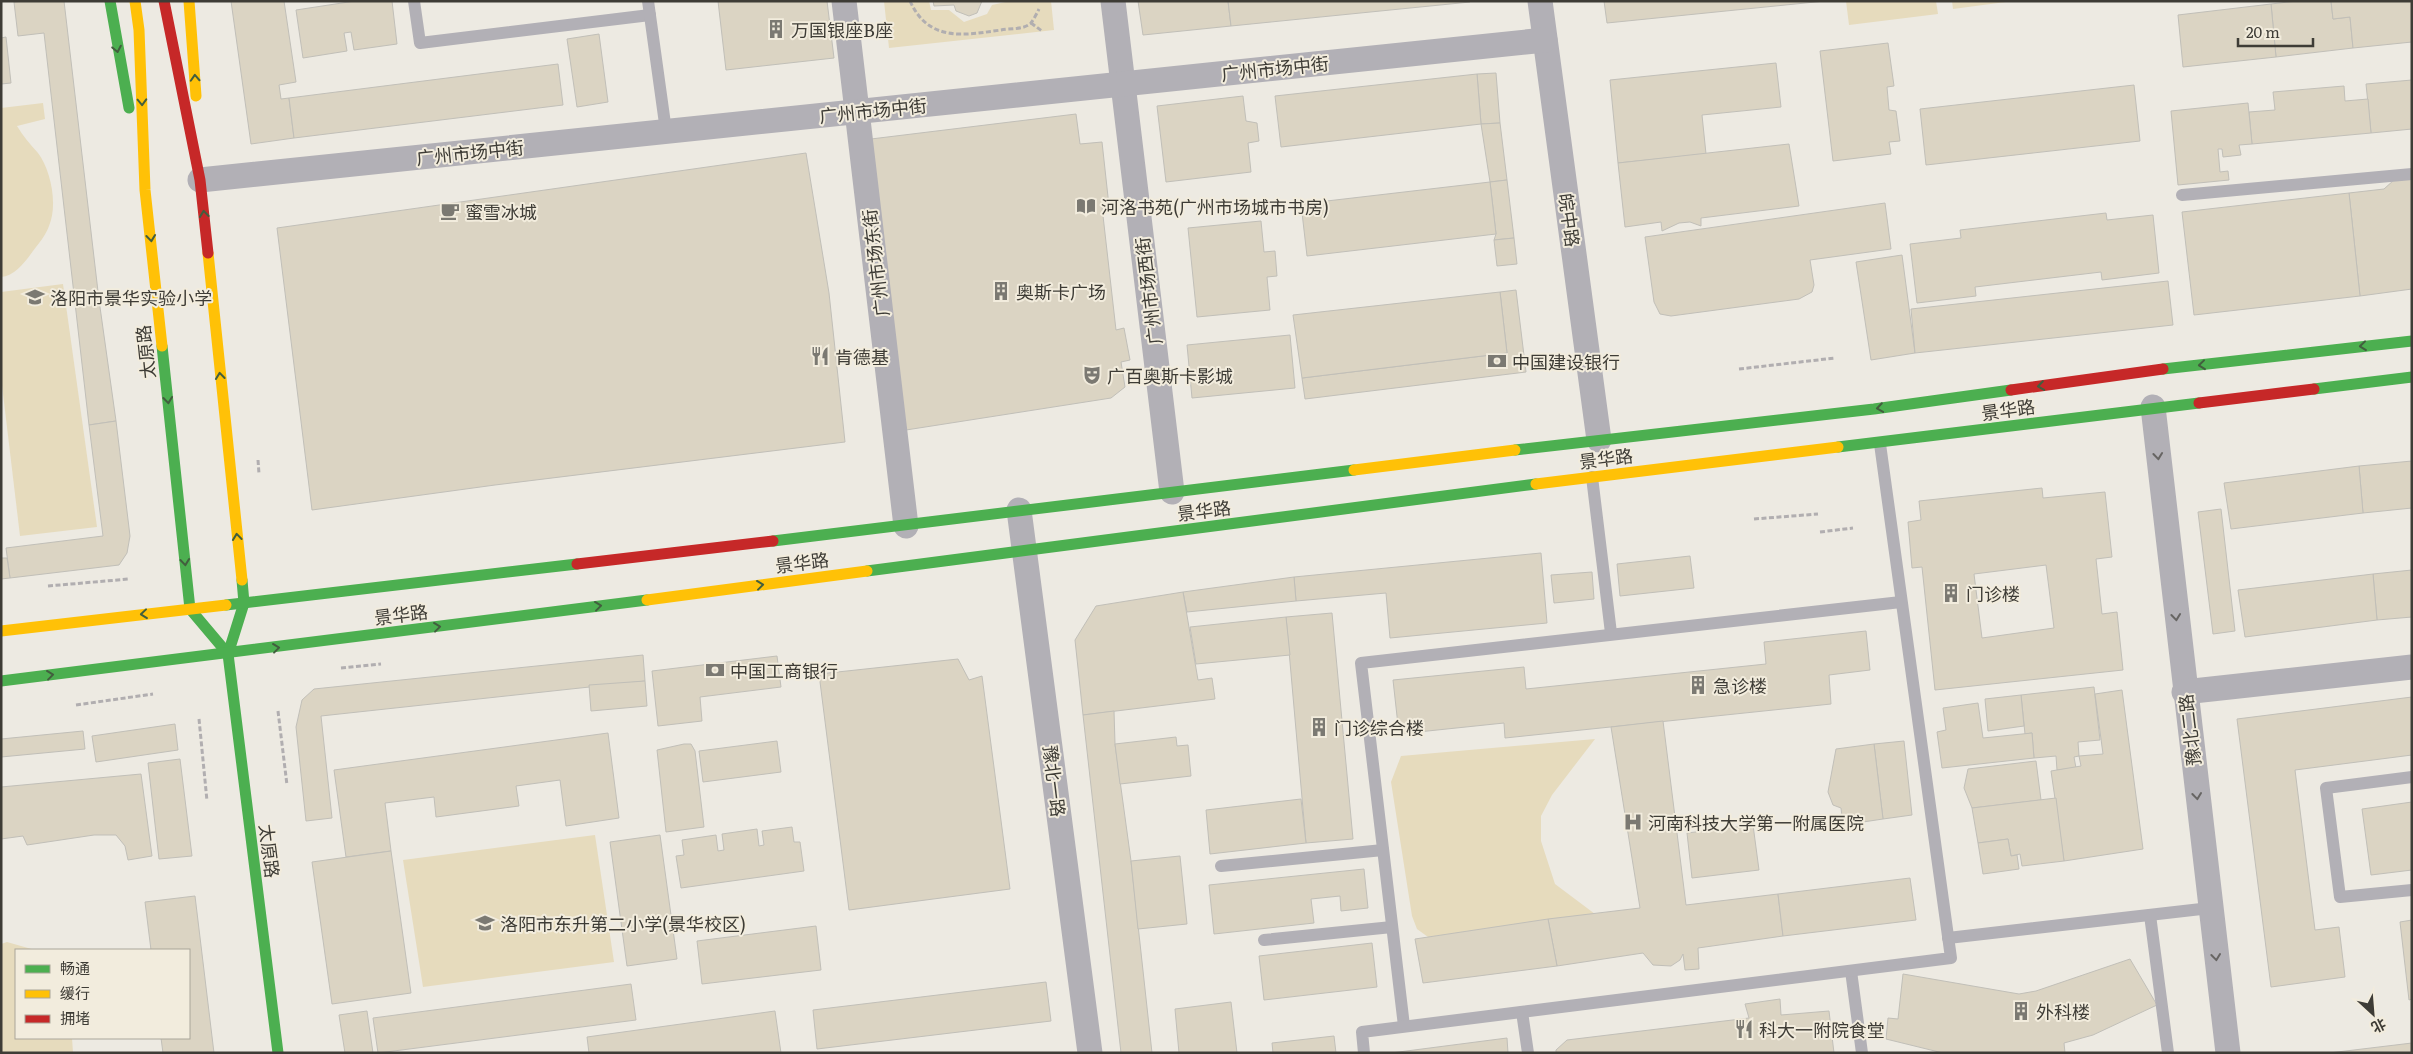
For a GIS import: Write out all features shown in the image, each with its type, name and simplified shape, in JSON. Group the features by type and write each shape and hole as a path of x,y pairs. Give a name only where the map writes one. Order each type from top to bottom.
{"main road":[{"path":"110,1 115,38 145,190"},
{"name":"太原路","path":"136,1 139,30 145,190 190,609"},
{"name":"太原路","path":"164,1 200,180 244,603 228,654 278,1053"},
{"path":"189,1 200,180"},
{"name":"景华路","path":"1,631 906,526 1019,510 1874,409 2146,371 2412,341"},
{"name":"景华路","path":"1,681 228,654 1592,477 1880,444 2153,407 2412,377"},
{"path":"190,609 228,654"}],"street":[{"name":"广州市场东街","path":"844,1 906,526"},
{"name":"广州市场西街","path":"1113,1 1172,492"},
{"name":"皖中路","path":"1540,1 1599,440"},
{"name":"广州市场中街","path":"200,180 1545,40"},
{"name":"豫北二路","path":"2153,407 2184,692 2228,1053"},
{"name":"豫北一路","path":"1019,510 1090,1053"},
{"path":"2184,692 2412,667"}],"lane":[{"path":"414,1 420,43 650,15"},
{"path":"648,1 666,131"},
{"path":"2182,195 2412,174"},
{"path":"1364,1053 1362,1032 1950,958 1880,444"},
{"path":"1592,477 1612,633"},
{"path":"1404,1026 1361,662 1901,602"},
{"path":"2412,777 2326,788 2340,897 2412,890"},
{"path":"1221,866 1383,850"},
{"path":"1948,938 2210,908"},
{"path":"2150,915 2168,1053"},
{"path":"1264,940 1392,927"},
{"path":"1851,970 1862,1053"},
{"path":"1522,1012 1528,1053"}],"path":[{"path":"910,1 914,10 928,25 960,35 1019,28 1031,23 1039,9"},
{"path":"1031,23 1042,31"},
{"path":"1739,369 1834,358"},
{"path":"1754,519 1818,514"},
{"path":"1820,532 1853,528"},
{"path":"48,586 129,579"},
{"path":"338,669 381,664"},
{"path":"76,705 153,694"},
{"path":"278,711 287,785"},
{"path":"199,719 207,801"}],"shaded area":[{"path":"884,1 929,1 931,10 949,10 964,22 987,14 992,5 1010,1 1051,1 1054,30 889,48"},
{"path":"1846,1 1936,1 1938,14 1849,25"},
{"path":"1952,1 2013,1 1953,9"},
{"path":"43,103 45,119 17,126 43,160 50,178 53,198 52,218 44,236 23,264 11,274 1,277 1,108"},
{"path":"63,284 97,527 20,536 1,377 1,292"},
{"path":"1595,739 1552,795 1541,816 1541,841 1555,884 1595,914 1428,937 1417,929 1412,916 1391,782 1401,756"},
{"path":"595,835 614,962 423,987 403,860"},
{"path":"7,942 32,949 15,949 15,1039 72,1039 73,1053 1,1053 1,944"}],"building":[{"path":"64,1 99,300 75,303 44,33 18,36 14,2"},
{"path":"231,1 284,1 296,82 279,85 281,99 289,98 294,138 251,144"},
{"path":"355,1 392,1 397,44 354,50 351,32 344,33 347,51 303,58 296,10"},
{"name":"万国银座B座","path":"718,1 827,1 834,58 726,70"},
{"path":"933,1 982,1 977,13 969,16 956,11 954,5 934,6"},
{"path":"1138,1 1228,1 1231,26 1143,35"},
{"path":"1228,1 1470,1 1470,2 1231,26"},
{"path":"1604,1 1825,1 1607,23"},
{"path":"2297,1 2331,1 2333,19 2350,17 2353,48 2276,57 2271,4"},
{"path":"2331,1 2412,1 2412,42 2353,48 2350,17 2333,19"},
{"path":"2271,4 2276,57 2183,67 2178,15"},
{"path":"599,34 608,102 577,107 567,39"},
{"path":"6,37 11,83 1,84 1,38"},
{"path":"1888,43 1894,86 1887,87 1889,110 1896,111 1900,141 1889,142 1891,154 1833,161 1820,51"},
{"path":"1776,63 1781,107 1702,115 1706,154 1618,163 1610,80"},
{"path":"558,64 563,105 294,138 289,98"},
{"path":"1496,73 1500,123 1481,124 1477,74"},
{"path":"1477,74 1481,124 1281,147 1275,96"},
{"path":"2412,80 2412,129 2371,133 2366,84"},
{"path":"2134,85 2140,141 1926,165 1920,109"},
{"path":"2344,86 2345,101 2368,99 2371,133 2252,144 2249,112 2275,110 2273,92"},
{"path":"1243,96 1246,121 1257,123 1259,141 1248,143 1251,172 1166,182 1157,106"},
{"path":"2248,103 2252,144 2239,145 2241,155 2223,157 2222,149 2218,149 2220,172 2228,171 2229,180 2178,185 2171,111"},
{"name":"奥斯卡广场","path":"1076,114 1080,144 1102,142 1109,206 1102,207 1116,330 1124,328 1130,360 1121,362 1125,387 1111,398 906,430 871,139"},
{"path":"1500,123 1507,180 1490,182 1481,124"},
{"path":"1789,144 1799,206 1701,218 1701,226 1690,222 1679,223 1662,231 1661,222 1625,227 1618,163"},
{"path":"806,153 829,293 845,442 495,485 312,510 277,228"},
{"path":"2412,179 2412,289 2360,296 2349,193 2384,189 2394,180"},
{"path":"1507,180 1514,238 1494,240 1496,234 1490,182"},
{"path":"1490,182 1496,234 1307,256 1301,204"},
{"path":"2349,193 2360,296 2194,315 2182,212"},
{"path":"1885,203 1891,249 1810,260 1814,285 1812,292 1799,299 1671,316 1660,314 1654,302 1645,237"},
{"path":"2106,213 2107,220 2153,215 2159,273 2102,280 2101,272 1975,287 1976,296 1917,303 1910,244 1961,238 1960,230"},
{"path":"1261,221 1264,252 1275,251 1277,276 1267,277 1270,310 1197,317 1188,228"},
{"path":"1514,238 1517,264 1497,266 1494,240"},
{"path":"1902,255 1915,353 1871,360 1856,262"},
{"path":"2168,281 2173,325 1915,353 1911,309"},
{"path":"1516,290 1526,372 1305,399 1302,378 1507,353 1500,292"},
{"path":"1500,292 1507,353 1302,378 1293,315"},
{"path":"99,300 116,421 89,425 75,303"},
{"path":"1290,335 1295,388 1192,398 1187,345"},
{"path":"116,421 130,536 127,553 119,565 10,578 6,548 103,536 89,425"},
{"path":"2412,461 2412,508 2363,513 2359,466"},
{"path":"2359,466 2363,513 2231,529 2224,483"},
{"name":"门诊楼","path":"2042,488 2043,498 2105,492 2112,557 2096,559 2102,614 2117,612 2123,670 1935,690 1922,567 1912,568 1908,522 1921,520 1919,501","holes":["2046,565 2054,628 1982,638 1974,574"]},
{"path":"2221,509 2235,631 2213,634 2198,512"},
{"path":"1541,553 1547,623 1390,638 1386,593 1296,601 1294,577"},
{"path":"1690,556 1694,588 1620,596 1617,564"},
{"path":"1,558 7,558 10,578 1,579"},
{"path":"2412,570 2412,617 2377,620 2373,574"},
{"path":"1592,572 1594,599 1554,603 1551,575"},
{"path":"2373,574 2377,620 2245,637 2238,590"},
{"path":"1294,577 1296,601 1187,612 1183,592"},
{"path":"1183,592 1198,680 1212,678 1215,699 1083,715 1075,640 1096,606"},
{"name":"门诊综合楼","path":"1332,613 1353,839 1306,843 1286,617"},
{"path":"1286,617 1290,655 1196,664 1190,627"},
{"name":"急诊楼","path":"1866,631 1870,670 1829,675 1831,704 1505,738 1504,723 1399,734 1393,680 1524,667 1526,689 1766,664 1764,642"},
{"path":"643,655 645,681 321,716 332,818 306,821 296,727 302,700 314,689"},
{"path":"777,656 781,687 700,697 702,721 658,726 652,671"},
{"path":"958,659 969,680 982,676 1010,889 849,910 819,674"},
{"path":"645,681 647,706 591,711 589,685"},
{"path":"2094,687 2100,740 2078,742 2079,756 2074,757 2076,768 2057,770 2056,756 2034,758 2032,733 2025,734 2021,695"},
{"path":"2122,690 2143,849 2064,861 2051,771 2081,766 2079,756 2103,754 2095,694"},
{"path":"2021,695 2024,726 1988,731 1985,699"},
{"path":"2412,697 2412,755 2295,770 2315,930 2339,927 2345,977 2271,987 2237,719"},
{"path":"1978,703 1983,738 2032,733 2034,758 1942,768 1937,732 1946,730 1943,708"},
{"path":"1114,711 1115,744 1131,861 1152,1053 1121,1053 1083,715"},
{"path":"1663,721 1686,905 1778,894 1783,936 1698,948 1699,969 1685,970 1683,954 1680,960 1671,966 1653,965 1643,953 1557,966 1548,919 1640,908 1611,727"},
{"path":"175,724 178,750 96,762 92,736"},
{"path":"83,731 85,749 1,757 1,739"},
{"path":"608,733 619,818 566,826 560,780 516,786 519,806 436,817 434,797 385,803 391,851 346,857 334,770"},
{"path":"1176,737 1177,746 1188,745 1191,776 1120,784 1115,744"},
{"path":"777,741 781,772 703,782 699,751"},
{"path":"1904,741 1912,815 1883,819 1874,744"},
{"path":"691,744 695,751 704,827 666,832 657,750"},
{"path":"1874,744 1883,819 1843,825 1841,808 1833,805 1828,792 1836,749"},
{"path":"180,759 192,856 159,859 148,763"},
{"path":"2036,761 2041,800 1972,808 1964,788 1968,769"},
{"path":"141,774 152,856 128,860 125,846 116,835 94,835 27,845 23,836 1,839 1,787"},
{"path":"2056,798 2064,861 2022,866 2020,854 2011,856 2008,839 1978,843 1972,808"},
{"path":"1301,799 1306,843 1210,854 1206,810"},
{"path":"2412,802 2412,870 2371,875 2362,809"},
{"path":"1753,825 1759,870 1692,878 1687,833"},
{"path":"792,827 794,842 800,842 804,871 681,888 676,856 684,855 682,840 716,835 718,851 724,850 722,834 757,829 759,846 764,845 762,831"},
{"path":"660,835 677,959 627,966 610,842"},
{"path":"2008,839 2011,856 2017,855 2019,869 1983,874 1978,843"},
{"path":"391,851 411,993 332,1004 312,862"},
{"path":"1180,856 1187,924 1138,929 1131,861"},
{"path":"1364,869 1368,908 1341,911 1340,896 1311,899 1314,923 1214,934 1209,885"},
{"path":"1910,878 1916,920 1783,936 1778,894"},
{"path":"195,896 214,1053 163,1053 161,1039 190,1039 190,949 151,949 145,902"},
{"path":"1548,919 1557,966 1423,983 1415,939"},
{"path":"2412,920 2412,999 2409,1000 2400,922"},
{"path":"816,926 821,970 702,984 697,941"},
{"path":"1372,943 1377,987 1264,1000 1259,956"},
{"name":"外科楼","path":"2130,959 2157,1005 2093,1035 2064,1043 2065,1053 1943,1053 1886,1039 1888,1018 1898,1019 1903,974 2019,994 2036,991"},
{"path":"1046,982 1051,1021 817,1049 813,1010"},
{"path":"631,984 636,1020 378,1053 373,1018"},
{"name":"科大一附院食堂","path":"1780,999 1781,1015 1829,1011 1834,1053 1556,1053 1556,1050 1567,1040 1749,1018 1745,1004"},
{"path":"1231,1002 1237,1053 1179,1053 1175,1009"},
{"path":"367,1011 373,1053 345,1053 339,1015"},
{"path":"775,1011 781,1053 589,1053 587,1037"},
{"path":"1334,1036 1336,1053 1273,1053 1272,1043"},
{"path":"1507,1038 1508,1053 1391,1053"},
{"path":"2412,1043 2412,1053 2329,1053"}],"traffic: fast":[{"path":"110,1 129,108"},
{"path":"2163,369 2412,341"},
{"path":"162,346 190,609 228,654"},
{"path":"2314,389 2412,377"},
{"path":"1515,450 1874,409 2011,390"},
{"path":"1838,447 2199,403"},
{"path":"773,541 1354,470"},
{"path":"867,571 1536,484"},
{"path":"226,605 577,564"},
{"path":"242,580 244,603 228,654 278,1053"},
{"path":"1,681 647,600"}],"traffic: slow":[{"path":"135,1 139,30 145,190 162,346"},
{"path":"189,1 196,96"},
{"path":"208,253 242,580"},
{"path":"1536,484 1838,447"},
{"path":"1354,470 1515,450"},
{"path":"647,600 867,571"},
{"path":"1,631 226,605"}],"traffic: jam":[{"path":"164,1 200,180 208,253"},
{"path":"2011,390 2163,369"},
{"path":"2199,403 2314,389"},
{"path":"577,564 773,541"}],"place":[{"name":"万国银座B座","path":"776,29"},
{"name":"河洛书苑(广州市场城市书房)","path":"1086,206"},
{"name":"蜜雪冰城","path":"450,211"},
{"name":"奥斯卡广场","path":"1001,291"},
{"name":"洛阳市景华实验小学","path":"35,297"},
{"name":"肯德基","path":"820,356"},
{"name":"中国建设银行","path":"1497,361"},
{"name":"广百奥斯卡影城","path":"1092,375"},
{"name":"门诊楼","path":"1951,593"},
{"name":"中国工商银行","path":"715,670"},
{"name":"急诊楼","path":"1698,685"},
{"name":"门诊综合楼","path":"1319,727"},
{"name":"河南科技大学第一附属医院","path":"1633,822"},
{"name":"洛阳市东升第二小学(景华校区)","path":"485,923"},
{"name":"外科楼","path":"2021,1011"},
{"name":"科大一附院食堂","path":"1744,1029"}]}
